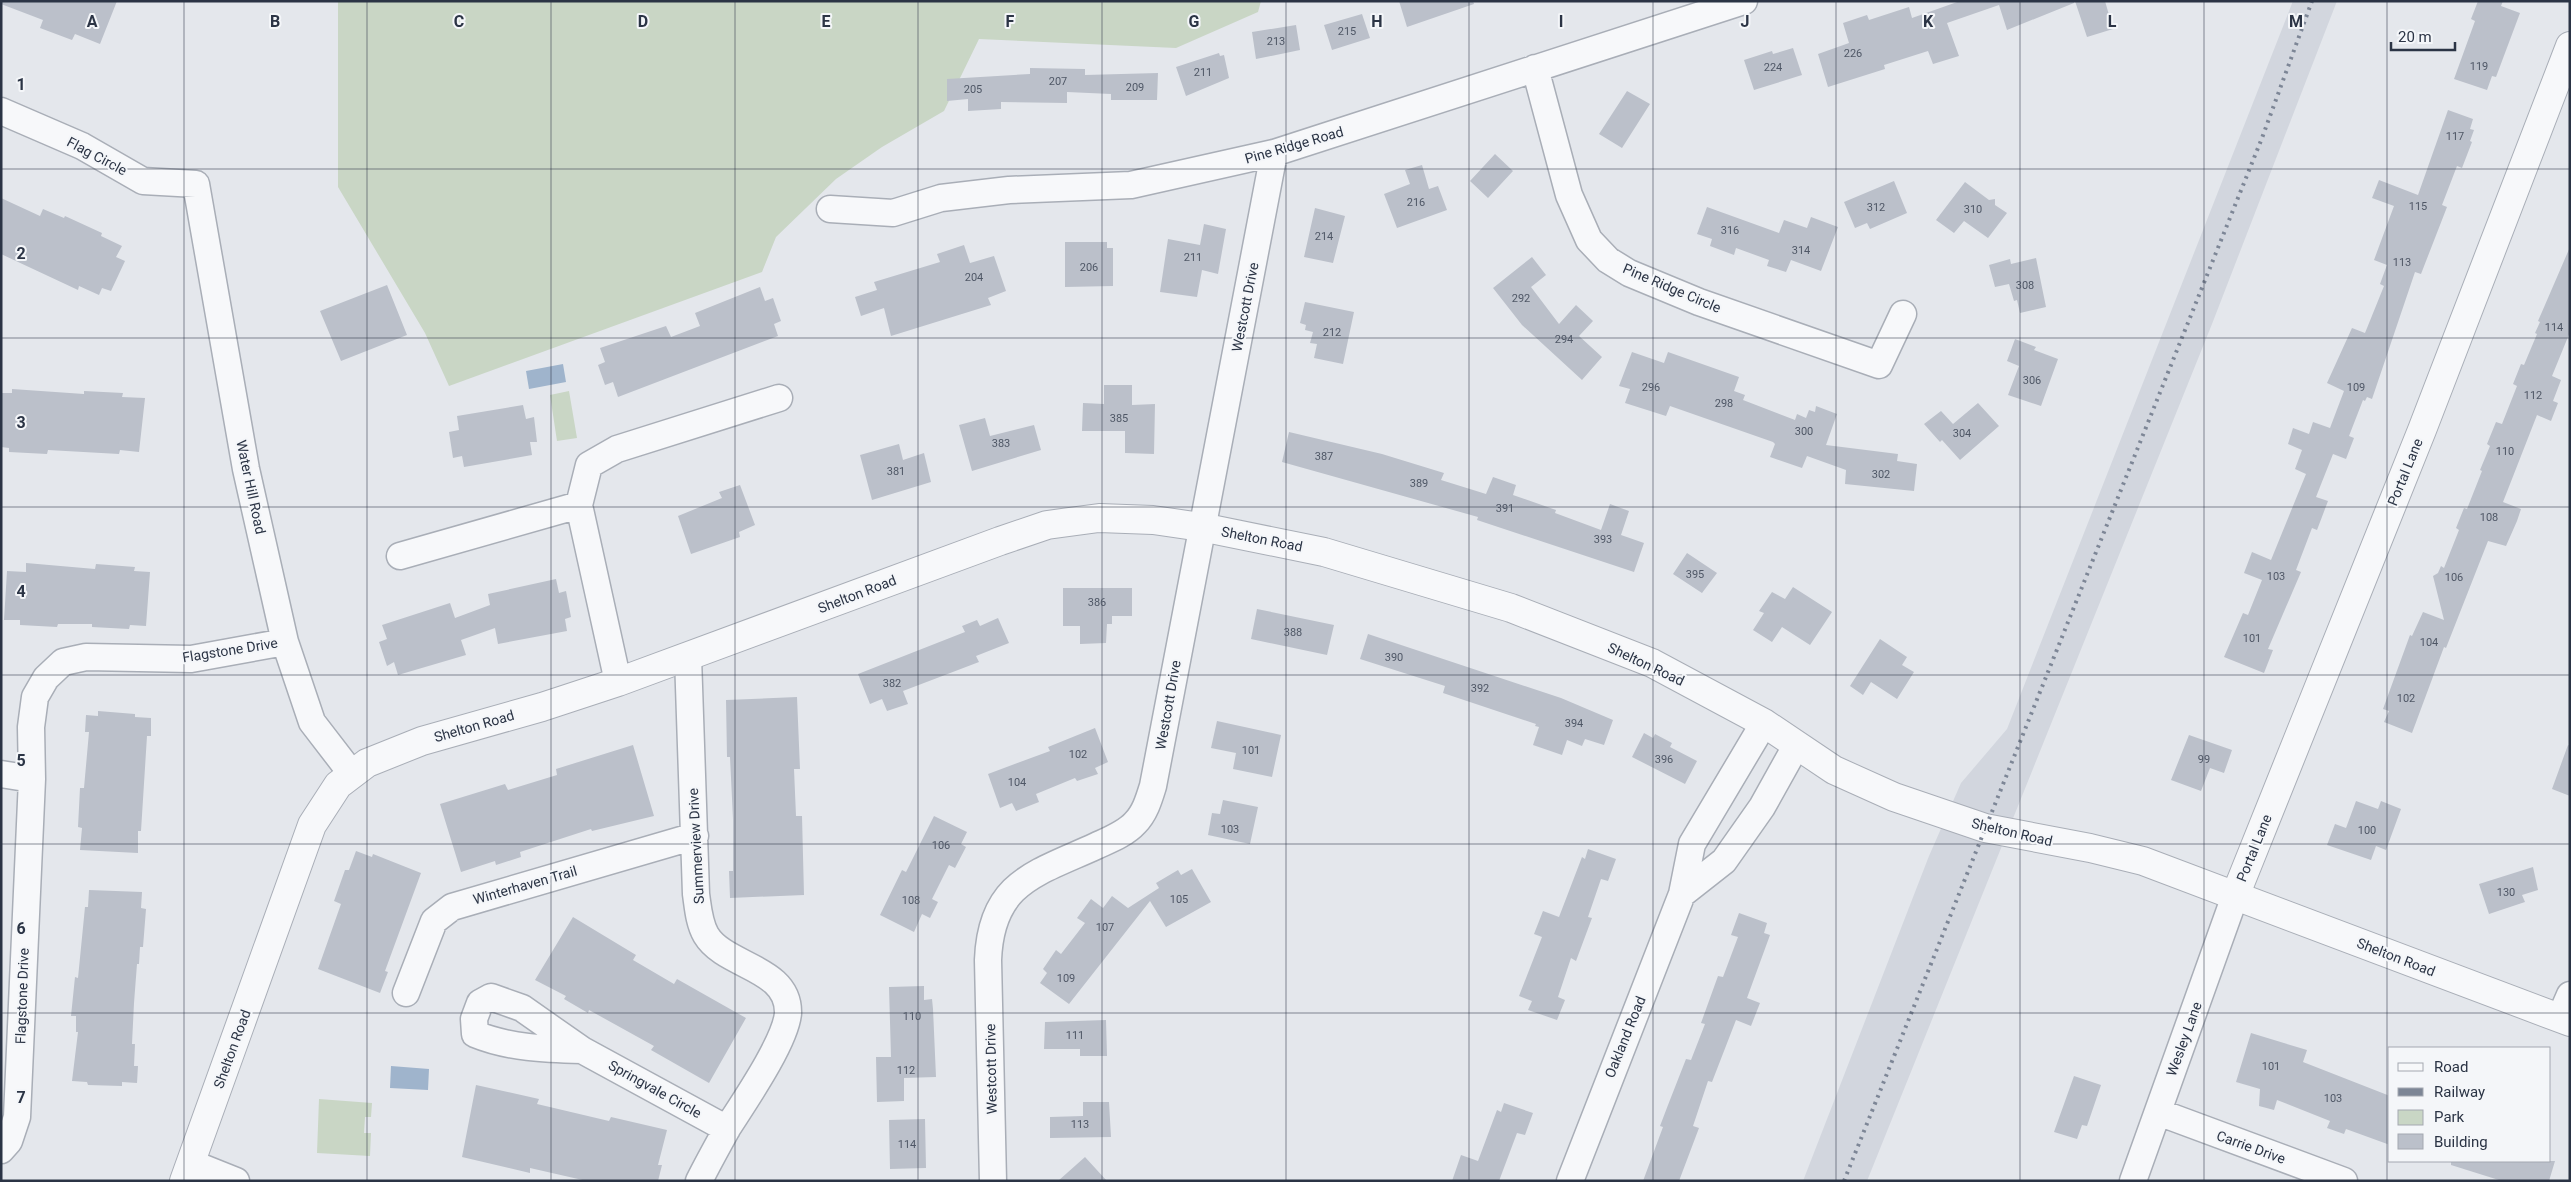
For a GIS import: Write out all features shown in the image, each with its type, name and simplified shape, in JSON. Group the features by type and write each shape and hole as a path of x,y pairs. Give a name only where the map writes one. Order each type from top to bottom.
{"street":[{"name":"Pine Ridge Road","path":"830,209 893,213 941,198 1009,190 1131,185 1274,153 1744,1"},
{"name":"Portal Lane","path":"2235,896 2422,430 2570,46"},
{"name":"Pine Ridge Circle","path":"1535,68 1569,195 1589,240 1608,260 1629,273 1699,302 1879,365 1903,314"},
{"name":"Flag Circle","path":"1,111 82,146 144,181 196,184"},
{"name":"Westcott Drive","path":"993,1181 988,960 989,941 995,919 1018,884 1040,870 1118,836 1135,824 1146,808 1153,786 1274,153"},
{"name":"Water Hill Road","path":"196,184 246,469 285,642 312,722 352,774"},
{"path":"618,682 579,505 589,465 617,449 779,398"},
{"path":"400,556 579,505"},
{"name":"Shelton Road","path":"187,1172 312,825 338,785 367,763 422,741 542,707 618,682 1047,525 1099,518 1153,520 1201,527 1324,552 1511,608 1652,663 1764,724 1834,770 1865,785 1925,808 2006,833 2090,848 2143,861 2235,896 2567,1012"},
{"name":"Flagstone Drive","path":"1,1150 9,1141 18,1117 32,778 32,727 35,697 46,678 63,662 86,657 191,659 285,642"},
{"name":"Summerview Drive","path":"688,657 696,894 700,919 706,935 727,954 777,984 785,997 788,1012 784,1028 762,1074 727,1129 699,1181"},
{"name":"Oakland Road","path":"1570,1181 1682,894 1692,844 1764,724"},
{"path":"1682,894 1724,861 1762,807 1796,746"},
{"path":"1,774 32,778"},
{"name":"Winterhaven Trail","path":"406,993 434,921 452,906 695,836"},
{"name":"Wesley Lane","path":"2133,1181 2235,896"},
{"name":"Springvale Circle","path":"582,1050 727,1129"},
{"name":"Carrie Drive","path":"2158,1112 2344,1181"},
{"path":"187,1172 236,1181"}],"shaded area":[{"path":"2293,1 2337,1 2212,324 1867,1181 1803,1181 1929,856 1961,783 2007,729"}],"green space":[{"path":"338,1 1261,1 1258,12 1176,48 979,39 944,111 882,147 836,179 776,237 762,272 449,386 425,333 338,187"},
{"path":"569,391 577,438 557,441 550,395"},
{"path":"319,1099 372,1103 371,1117 365,1117 364,1133 371,1133 370,1156 317,1153"}],"water":[{"path":"563,364 566,382 529,389 526,371"},
{"path":"391,1066 429,1069 428,1090 390,1088"}],"building":[{"path":"1,1 117,1 100,44 75,34 72,40 40,28 43,20 1,4"},
{"path":"1399,1 1473,1 1474,4 1407,27"},
{"path":"1960,1 2074,1 2074,3 2007,30 1999,5 1947,23 1959,56 1933,64 1928,51 1884,65 1885,69 1828,87 1818,54 1849,43 1843,23 1867,15 1869,20 1909,7 1912,18"},
{"path":"2075,1 2105,1 2113,29 2087,37"},
{"path":"2478,1 2503,1 2501,6 2520,13 2496,77 2492,76 2487,90 2454,79 2475,21 2471,19"},
{"path":"1362,14 1370,38 1332,50 1324,25"},
{"path":"1296,25 1300,50 1256,59 1252,32"},
{"path":"1793,48 1802,75 1754,90 1744,60 1772,51 1773,54"},
{"path":"1219,53 1220,56 1224,55 1229,78 1186,96 1176,67"},
{"path":"1030,68 1085,69 1085,75 1158,73 1157,100 1111,100 1111,94 1067,92 1067,103 1001,102 1001,109 968,111 968,99 947,101 947,79 1030,74"},
{"path":"1627,91 1650,104 1622,148 1599,134"},
{"path":"2448,110 2473,119 2470,129 2474,130 2470,141 2472,142 2462,168 2457,166 2442,205 2447,207 2421,274 2415,272 2372,399 2367,397 2365,401 2363,400 2349,436 2354,438 2346,459 2333,454 2316,497 2328,501 2317,530 2312,528 2296,570 2301,572 2268,649 2273,650 2264,673 2224,657 2243,613 2248,615 2262,580 2244,573 2252,552 2271,560 2306,474 2295,469 2302,450 2288,444 2293,428 2309,434 2313,422 2330,428 2344,391 2327,383 2352,328 2365,333 2384,286 2380,284 2387,265 2374,260 2394,206 2372,198 2379,180 2418,195"},
{"path":"1495,154 1513,171 1488,198 1470,181"},
{"path":"1422,165 1429,189 1438,186 1447,210 1397,228 1384,194 1410,184 1405,170"},
{"path":"1894,181 1907,213 1870,229 1867,223 1855,228 1844,202"},
{"path":"1965,182 1989,200 1995,199 1995,205 2007,213 1988,238 1964,221 1954,233 1936,220"},
{"path":"1,198 40,216 43,209 64,218 65,216 102,233 101,236 122,246 116,257 125,261 111,291 102,288 99,295 79,286 78,290 1,254"},
{"path":"1707,207 1779,233 1784,220 1807,228 1811,217 1838,227 1821,271 1791,260 1786,272 1767,266 1769,260 1736,248 1734,255 1710,246 1712,239 1697,234"},
{"path":"1315,208 1345,216 1333,263 1304,257"},
{"path":"1204,224 1226,229 1218,274 1202,270 1197,297 1160,292 1168,239 1200,245"},
{"path":"1065,242 1107,242 1107,248 1113,248 1113,286 1065,287"},
{"path":"964,245 970,263 994,256 1006,291 988,298 991,305 891,336 884,308 861,316 855,297 877,290 874,282 940,262 937,254"},
{"path":"2570,247 2570,332 2552,376 2561,380 2553,401 2558,403 2551,421 2537,415 2503,502 2521,509 2517,521 2506,546 2488,541 2446,648 2444,647 2412,733 2384,722 2389,711 2383,709 2410,635 2412,636 2423,612 2444,620 2433,576 2438,573 2441,566 2444,568 2459,530 2456,528 2464,508 2467,509 2482,471 2480,470 2490,446 2487,444 2496,422 2502,424 2517,386 2513,384 2521,364 2524,365 2537,334 2535,333 2540,322 2538,321"},
{"path":"1532,257 1546,275 1531,287 1559,324 1576,305 1593,321 1579,336 1602,357 1582,380 1522,325 1493,288"},
{"path":"2036,258 2046,307 2020,313 2017,300 2014,301 2009,284 1995,287 1989,265 2010,259 2011,264"},
{"path":"387,285 407,335 341,361 320,311"},
{"path":"760,287 765,301 773,298 781,321 774,324 778,336 618,397 613,382 605,385 598,365 605,362 600,348 666,326 671,337 700,326 695,313"},
{"path":"1305,302 1354,312 1343,364 1314,358 1317,344 1310,343 1313,332 1305,330 1306,325 1300,323"},
{"path":"2015,339 2036,347 2034,350 2058,359 2041,406 2008,395 2019,366 2007,361"},
{"path":"1632,352 1664,363 1668,352 1739,377 1734,391 1745,395 1743,400 1795,420 1797,414 1806,418 1809,410 1815,412 1816,406 1837,414 1826,445 1898,454 1897,461 1917,464 1914,491 1845,484 1846,470 1807,456 1802,468 1770,457 1775,444 1773,442 1670,406 1666,416 1625,403 1630,389 1619,386"},
{"path":"1104,385 1132,385 1132,405 1155,404 1154,454 1125,453 1125,431 1082,431 1083,403 1104,404"},
{"path":"12,389 84,394 84,391 123,393 122,397 145,398 139,452 120,450 119,454 48,450 47,454 9,452 9,448 1,447 1,393 12,393"},
{"path":"1978,403 1999,426 1960,460 1924,424 1941,411 1953,424"},
{"path":"523,405 526,419 534,417 537,442 530,442 532,455 464,467 462,456 453,458 449,432 459,430 457,416"},
{"path":"985,418 990,436 1034,425 1041,450 972,471 959,425"},
{"path":"1289,432 1382,454 1444,473 1441,480 1486,494 1493,477 1516,485 1513,495 1556,510 1555,513 1601,530 1610,504 1629,511 1621,535 1644,543 1634,572 1477,520 1478,517 1282,462"},
{"path":"899,444 903,460 924,453 931,482 872,500 860,455"},
{"path":"740,485 755,525 739,532 740,537 691,554 678,516 722,498 719,492"},
{"path":"1687,553 1717,573 1702,593 1673,574"},
{"path":"26,563 95,569 96,564 135,567 134,571 150,572 146,626 130,625 129,629 92,627 92,624 58,624 57,627 20,625 20,620 4,620 7,571 26,572"},
{"path":"556,579 559,593 566,591 571,617 565,619 567,631 498,644 495,628 461,640 466,655 398,675 394,662 387,666 379,642 387,639 382,625 450,603 455,618 490,605 488,594"},
{"path":"1793,587 1832,612 1810,645 1782,627 1772,642 1753,630 1764,613 1759,611 1772,592 1785,599"},
{"path":"1063,588 1132,588 1132,616 1112,616 1112,624 1107,624 1106,643 1080,644 1080,626 1063,626"},
{"path":"1257,609 1334,625 1327,655 1251,639"},
{"path":"998,618 1009,643 976,656 979,662 903,691 908,704 887,711 882,699 870,704 858,674 965,632 962,626 977,620 980,626"},
{"path":"1368,634 1561,698 1613,720 1604,745 1585,739 1582,746 1567,740 1562,755 1533,745 1539,727 1535,726 1536,724 1443,693 1445,686 1360,659"},
{"path":"1880,639 1907,657 1902,665 1914,672 1897,699 1871,682 1863,695 1850,686"},
{"path":"797,697 800,769 794,769 796,816 802,816 804,895 730,898 729,871 733,871 733,819 730,757 727,757 726,700"},
{"path":"98,711 135,714 135,717 151,718 151,736 147,736 141,831 138,831 138,853 80,850 82,828 78,827 80,788 84,788 89,732 85,732 86,715 98,716"},
{"path":"1217,721 1281,735 1272,777 1233,769 1236,753 1211,748"},
{"path":"1095,728 1108,762 1095,768 1098,774 1077,781 1075,778 1036,794 1039,802 1016,811 1012,803 1000,808 988,774 1050,751 1048,747"},
{"path":"1644,733 1653,738 1655,734 1672,743 1670,747 1697,761 1685,784 1632,757"},
{"path":"2189,735 2232,750 2224,773 2210,768 2201,791 2171,780"},
{"path":"633,745 654,816 592,831 591,829 520,852 521,857 496,865 495,861 461,872 440,804 505,784 508,790 557,775 556,769"},
{"path":"2568,745 2570,746 2570,796 2552,789"},
{"path":"1223,800 1258,807 1250,844 1208,835 1212,813 1220,814"},
{"path":"2356,801 2378,809 2381,801 2401,809 2386,850 2376,846 2371,860 2327,845 2335,824 2346,828"},
{"path":"934,816 967,832 961,844 966,847 955,868 949,865 932,899 938,902 930,918 922,914 914,932 880,915 902,870 906,872"},
{"path":"1588,849 1616,859 1608,881 1601,879 1588,917 1592,918 1576,961 1571,958 1558,997 1565,1000 1557,1020 1528,1010 1532,1001 1519,996 1542,937 1534,934 1543,911 1559,917 1582,857 1585,859"},
{"path":"356,851 372,857 373,854 421,873 385,971 388,972 380,993 318,969 341,904 334,901 345,870 349,870"},
{"path":"2533,867 2538,890 2522,895 2525,902 2489,914 2479,884"},
{"path":"1192,869 1211,902 1166,927 1150,901 1069,1004 1040,983 1047,973 1043,969 1056,950 1061,954 1085,923 1077,918 1091,899 1103,908 1112,896 1128,908 1159,888 1156,883 1178,870 1181,875"},
{"path":"89,890 142,892 141,908 146,909 143,947 140,947 139,964 137,964 132,1044 135,1044 134,1066 138,1066 137,1083 122,1082 122,1086 88,1085 87,1082 72,1081 78,1032 76,1032 76,1016 71,1016 75,977 78,978 85,907 88,907"},
{"path":"1739,913 1767,923 1764,933 1770,935 1747,998 1760,1003 1751,1026 1736,1020 1712,1082 1708,1081 1693,1126 1699,1128 1679,1181 1643,1181 1663,1127 1660,1126 1686,1059 1691,1060 1705,1024 1701,1023 1718,976 1723,977 1738,937 1731,935"},
{"path":"573,917 636,955 633,960 674,984 677,979 746,1018 709,1083 651,1050 654,1046 589,1010 588,1013 564,999 566,996 535,980"},
{"path":"924,986 924,1000 932,999 936,1077 904,1078 904,1101 877,1102 876,1057 891,1057 889,987"},
{"path":"1106,1020 1107,1056 1080,1056 1080,1049 1044,1049 1045,1022"},
{"path":"2251,1033 2307,1050 2303,1062 2388,1095 2388,1144 2346,1129 2344,1134 2327,1128 2330,1121 2277,1100 2274,1110 2259,1106 2260,1089 2236,1082"},
{"path":"2074,1076 2101,1085 2087,1126 2082,1125 2077,1139 2054,1132"},
{"path":"476,1085 539,1099 537,1104 609,1121 611,1117 667,1130 658,1165 662,1165 658,1181 587,1181 530,1168 530,1173 462,1157"},
{"path":"1083,1102 1109,1102 1111,1137 1050,1138 1050,1117 1083,1116"},
{"path":"1504,1103 1533,1113 1525,1135 1517,1133 1499,1181 1452,1181 1461,1155 1478,1161 1497,1110 1501,1112"},
{"path":"925,1119 926,1168 890,1169 889,1120"},
{"path":"1085,1157 1107,1181 1058,1181"},
{"path":"2555,1161 2549,1181 2502,1181 2451,1165 2451,1162"}],"railway":[{"path":"1844,1181 2262,138 2312,1"}]}
